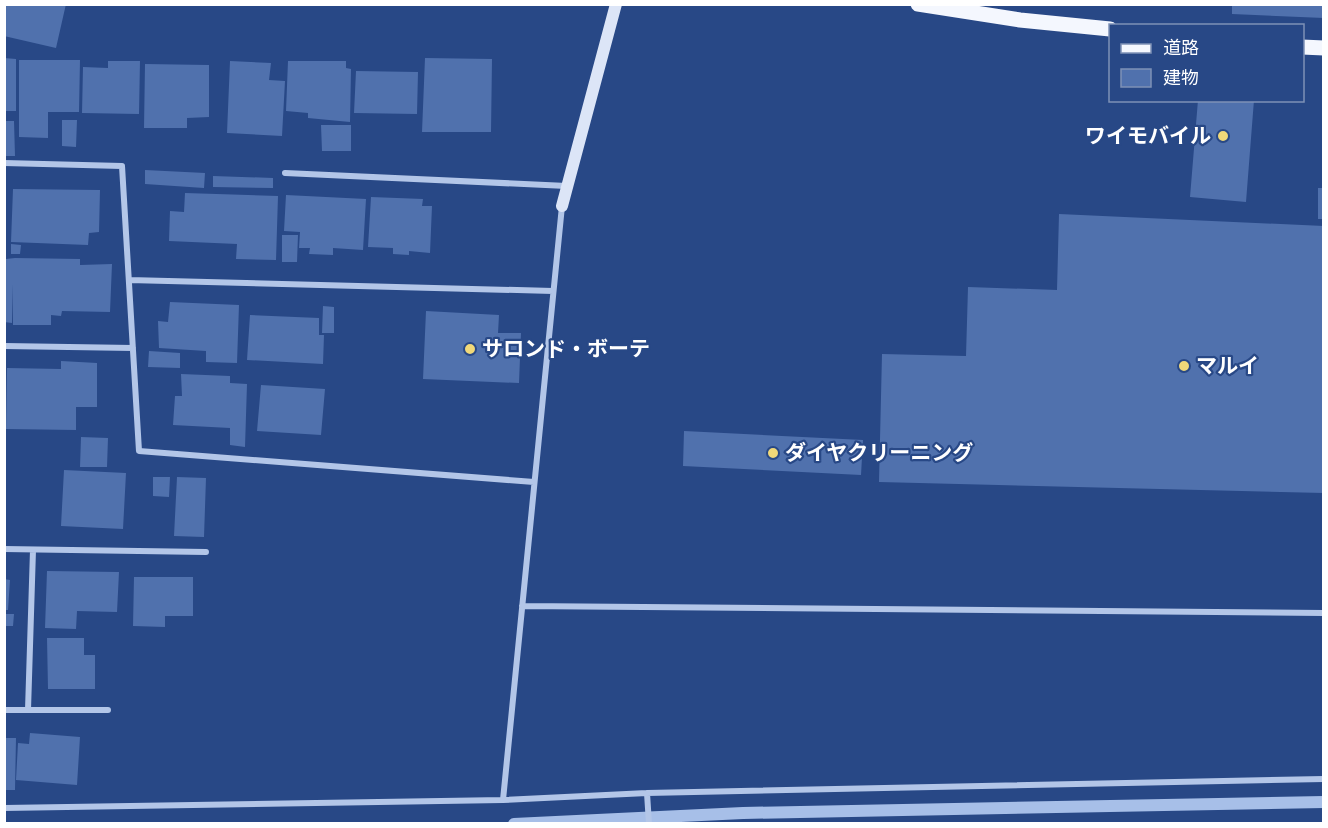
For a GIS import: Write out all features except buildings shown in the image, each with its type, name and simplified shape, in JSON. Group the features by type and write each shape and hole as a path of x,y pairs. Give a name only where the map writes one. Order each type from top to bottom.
{"main road":[{"path":"918,4 1020,20 1109,30"},
{"path":"1304,47 1323,48"}],"street":[{"path":"503,800 562,206 616,4"},
{"path":"4,163 122,166 139,451 534,482"},
{"path":"285,173 567,186"},
{"path":"129,280 553,291"},
{"path":"4,346 133,348"},
{"path":"4,549 206,552"},
{"path":"28,710 33,550"},
{"path":"522,606 1323,613"},
{"path":"4,710 108,710"},
{"path":"4,808 503,800 647,793 1323,779"},
{"path":"647,793 649,824"}],"waterway":[{"path":"514,824 743,813 1324,802"}],"place":[{"name":"ワイモバイル","path":"1223,136"},
{"name":"サロンド・ボーテ","path":"470,349"},
{"name":"マルイ","path":"1184,366"},
{"name":"ダイヤクリーニング","path":"773,453"}]}
